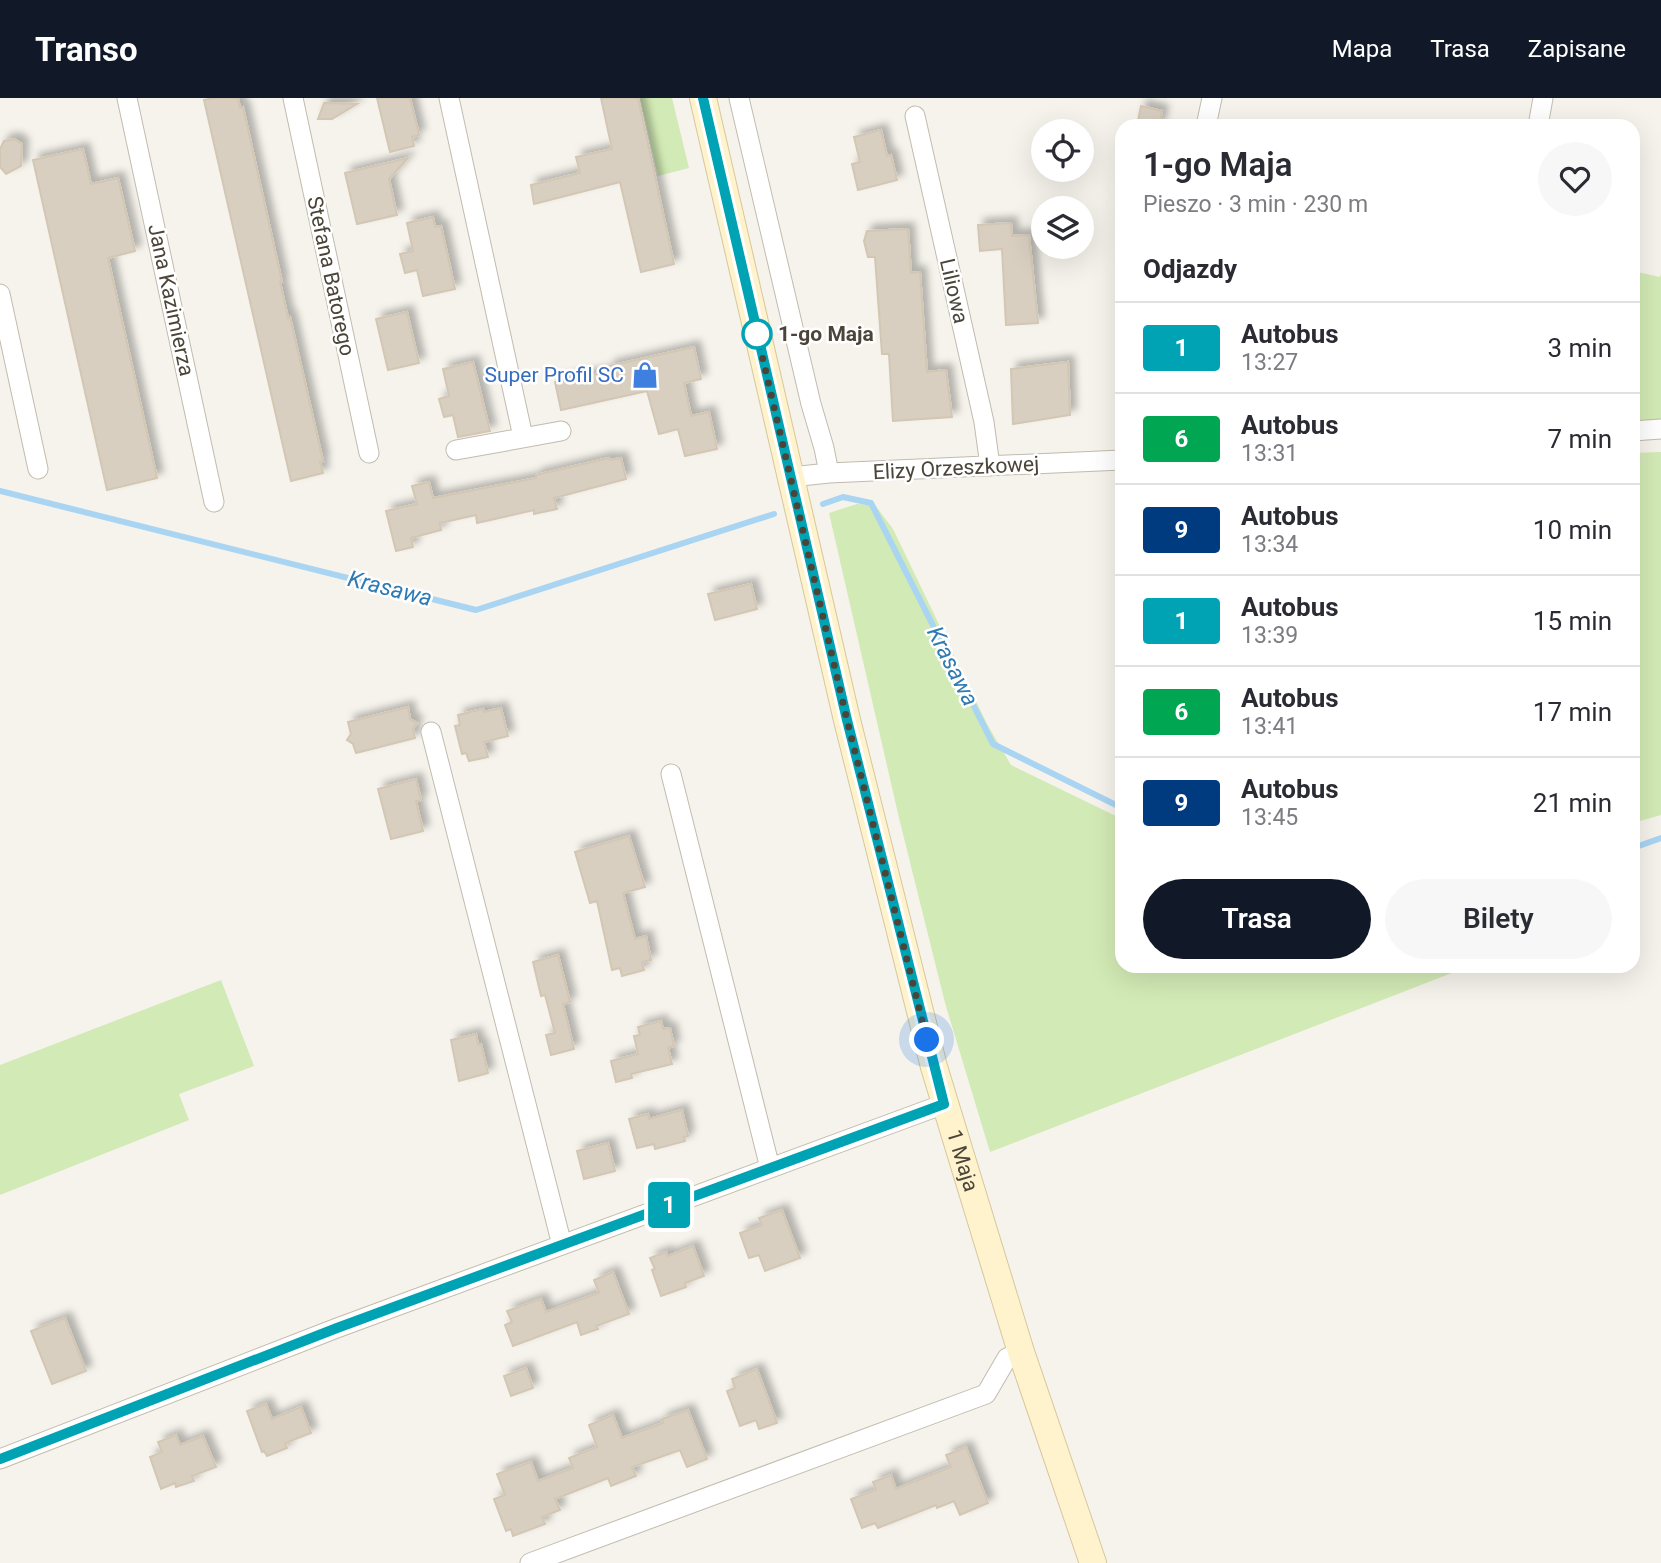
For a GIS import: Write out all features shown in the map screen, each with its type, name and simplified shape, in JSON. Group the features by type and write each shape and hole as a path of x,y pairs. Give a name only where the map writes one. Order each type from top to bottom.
{"main road":[{"name":"1 Maja","path":"702,98 847,720 944,1104 1021,1352 1093,1563"}],"street":[{"name":"Jana Kazimierza","path":"127,98 214,502"},
{"name":"Stefana Batorego","path":"293,98 369,453"},
{"path":"449,98 523,437"},
{"path":"739,98 810,404 829,473"},
{"path":"1208,119 1212,98"},
{"path":"1540,119 1544,98"},
{"name":"Liliowa","path":"915,116 984,422 990,466"},
{"path":"0,294 38,469"},
{"path":"1640,430 1661,429"},
{"path":"456,450 561,431"},
{"name":"Elizy Orzeszkowej","path":"791,477 1115,460"},
{"path":"431,732 562,1245"},
{"path":"671,774 770,1168"},
{"path":"0,1459 337,1328 944,1104"},
{"path":"530,1563 986,1394 1007,1358 1021,1352"}],"green space":[{"path":"640,98 672,98 689,168 658,176"},
{"path":"1640,273 1660,277 1661,273 1661,422 1640,424"},
{"path":"1661,452 1661,815 1640,821 1640,453"},
{"path":"857,504 875,505 893,529 987,724 1011,765 1115,816 1115,973 1452,973 990,1152 945,1003 899,818 829,513"},
{"path":"221,980 254,1066 179,1094 189,1120 0,1195 0,1065"}],"building":[{"path":"238,98 240,108 243,107 288,318 290,317 323,461 320,462 323,473 291,481 204,100"},
{"path":"377,98 410,98 419,135 412,137 414,146 390,152"},
{"path":"601,98 638,98 674,264 641,272 620,182 534,204 531,185 580,173 576,157 612,149"},
{"path":"324,103 357,104 332,119 318,119"},
{"path":"1141,106 1162,111 1160,119 1138,119"},
{"path":"881,130 887,156 891,155 897,180 858,190 852,164 860,162 854,137"},
{"path":"14,139 22,144 21,166 6,174 0,167 0,149 4,141"},
{"path":"83,149 91,184 118,178 135,251 108,258 157,478 107,490 33,160"},
{"path":"408,158 389,179 397,215 357,224 345,173"},
{"path":"433,217 435,227 441,226 455,289 423,296 417,270 405,273 400,254 413,251 407,223"},
{"path":"1011,223 1012,236 1029,235 1038,323 1006,325 1002,249 980,251 978,225"},
{"path":"908,229 911,273 920,272 927,372 946,370 952,417 893,421 889,354 882,354 875,257 868,257 864,241 867,231"},
{"path":"407,312 419,363 388,370 376,319"},
{"name":"Super Profil SC","path":"694,347 701,379 684,383 691,416 709,412 717,449 685,456 678,429 659,434 647,391 561,410 555,382 610,371 609,366"},
{"path":"473,362 490,431 458,437 453,415 444,417 439,399 449,396 443,369"},
{"path":"1068,362 1070,415 1013,424 1011,369"},
{"path":"609,458 621,458 626,479 554,498 557,509 534,514 534,510 477,523 476,515 440,523 441,530 411,538 413,547 396,551 386,511 417,504 412,486 429,482 433,498 536,478 536,475"},
{"path":"751,584 757,609 715,620 708,594"},
{"path":"408,707 410,719 417,723 413,729 415,738 356,753 353,744 347,740 351,734 348,722"},
{"path":"501,708 508,736 484,742 488,757 469,761 466,753 462,754 455,726 460,725 458,715"},
{"path":"416,779 421,800 416,801 423,831 391,839 378,789"},
{"path":"629,836 645,887 623,893 635,939 646,936 651,960 642,962 644,970 622,976 620,968 612,970 597,901 590,903 575,852"},
{"path":"558,955 570,1002 563,1004 574,1049 551,1055 546,1035 555,1033 545,995 541,996 533,962"},
{"path":"661,1021 663,1029 670,1028 674,1046 668,1048 672,1064 631,1074 632,1078 616,1082 611,1061 638,1054 634,1036 640,1035 638,1027"},
{"path":"476,1034 488,1073 459,1081 451,1040"},
{"path":"682,1110 688,1136 684,1137 685,1141 655,1149 654,1144 637,1148 629,1119 648,1114 649,1119"},
{"path":"608,1143 615,1171 584,1179 577,1151"},
{"path":"782,1210 800,1258 765,1271 759,1255 749,1258 740,1233 762,1225 759,1218"},
{"path":"693,1246 704,1276 685,1283 686,1287 661,1296 650,1258 666,1252 668,1256"},
{"path":"613,1272 629,1314 596,1326 598,1329 581,1335 577,1322 513,1346 505,1325 512,1322 507,1311 541,1299 546,1312 599,1293 594,1280"},
{"path":"65,1318 86,1371 52,1384 31,1331"},
{"path":"526,1368 533,1388 511,1396 504,1376"},
{"path":"757,1369 777,1423 759,1429 756,1420 740,1426 727,1391 735,1388 732,1379"},
{"path":"266,1404 272,1419 301,1407 311,1433 285,1443 287,1448 267,1456 262,1452 247,1411"},
{"path":"688,1410 707,1459 687,1467 680,1450 632,1467 636,1476 611,1486 608,1478 555,1499 560,1510 542,1517 545,1524 513,1536 511,1529 506,1531 494,1499 505,1495 497,1474 531,1462 538,1481 573,1468 569,1458 597,1447 589,1425 613,1415 622,1438 663,1423 662,1419"},
{"path":"176,1435 180,1445 203,1436 216,1467 192,1476 194,1481 176,1487 175,1483 161,1489 150,1457 162,1452 158,1442"},
{"path":"966,1447 988,1503 960,1515 954,1501 937,1508 936,1505 878,1528 875,1523 862,1528 851,1499 876,1490 873,1482 891,1475 896,1489 951,1467 946,1455"}],"waterway":[{"name":"Krasawa","path":"0,491 476,610 774,514"},
{"name":"Krasawa","path":"823,504 843,497 871,503 993,744 1115,805"},
{"name":"Krasawa","path":"1640,846 1661,838"}],"bus line":[{"name":"1","path":"0,1459 337,1328 944,1104 847,720 703,98"}],"place":[{"name":"1-go Maja","path":"757,334"},
{"name":"Super Profil SC","path":"645,375"}],"route":[{"path":"757,334 847,720 927,1040"}]}
